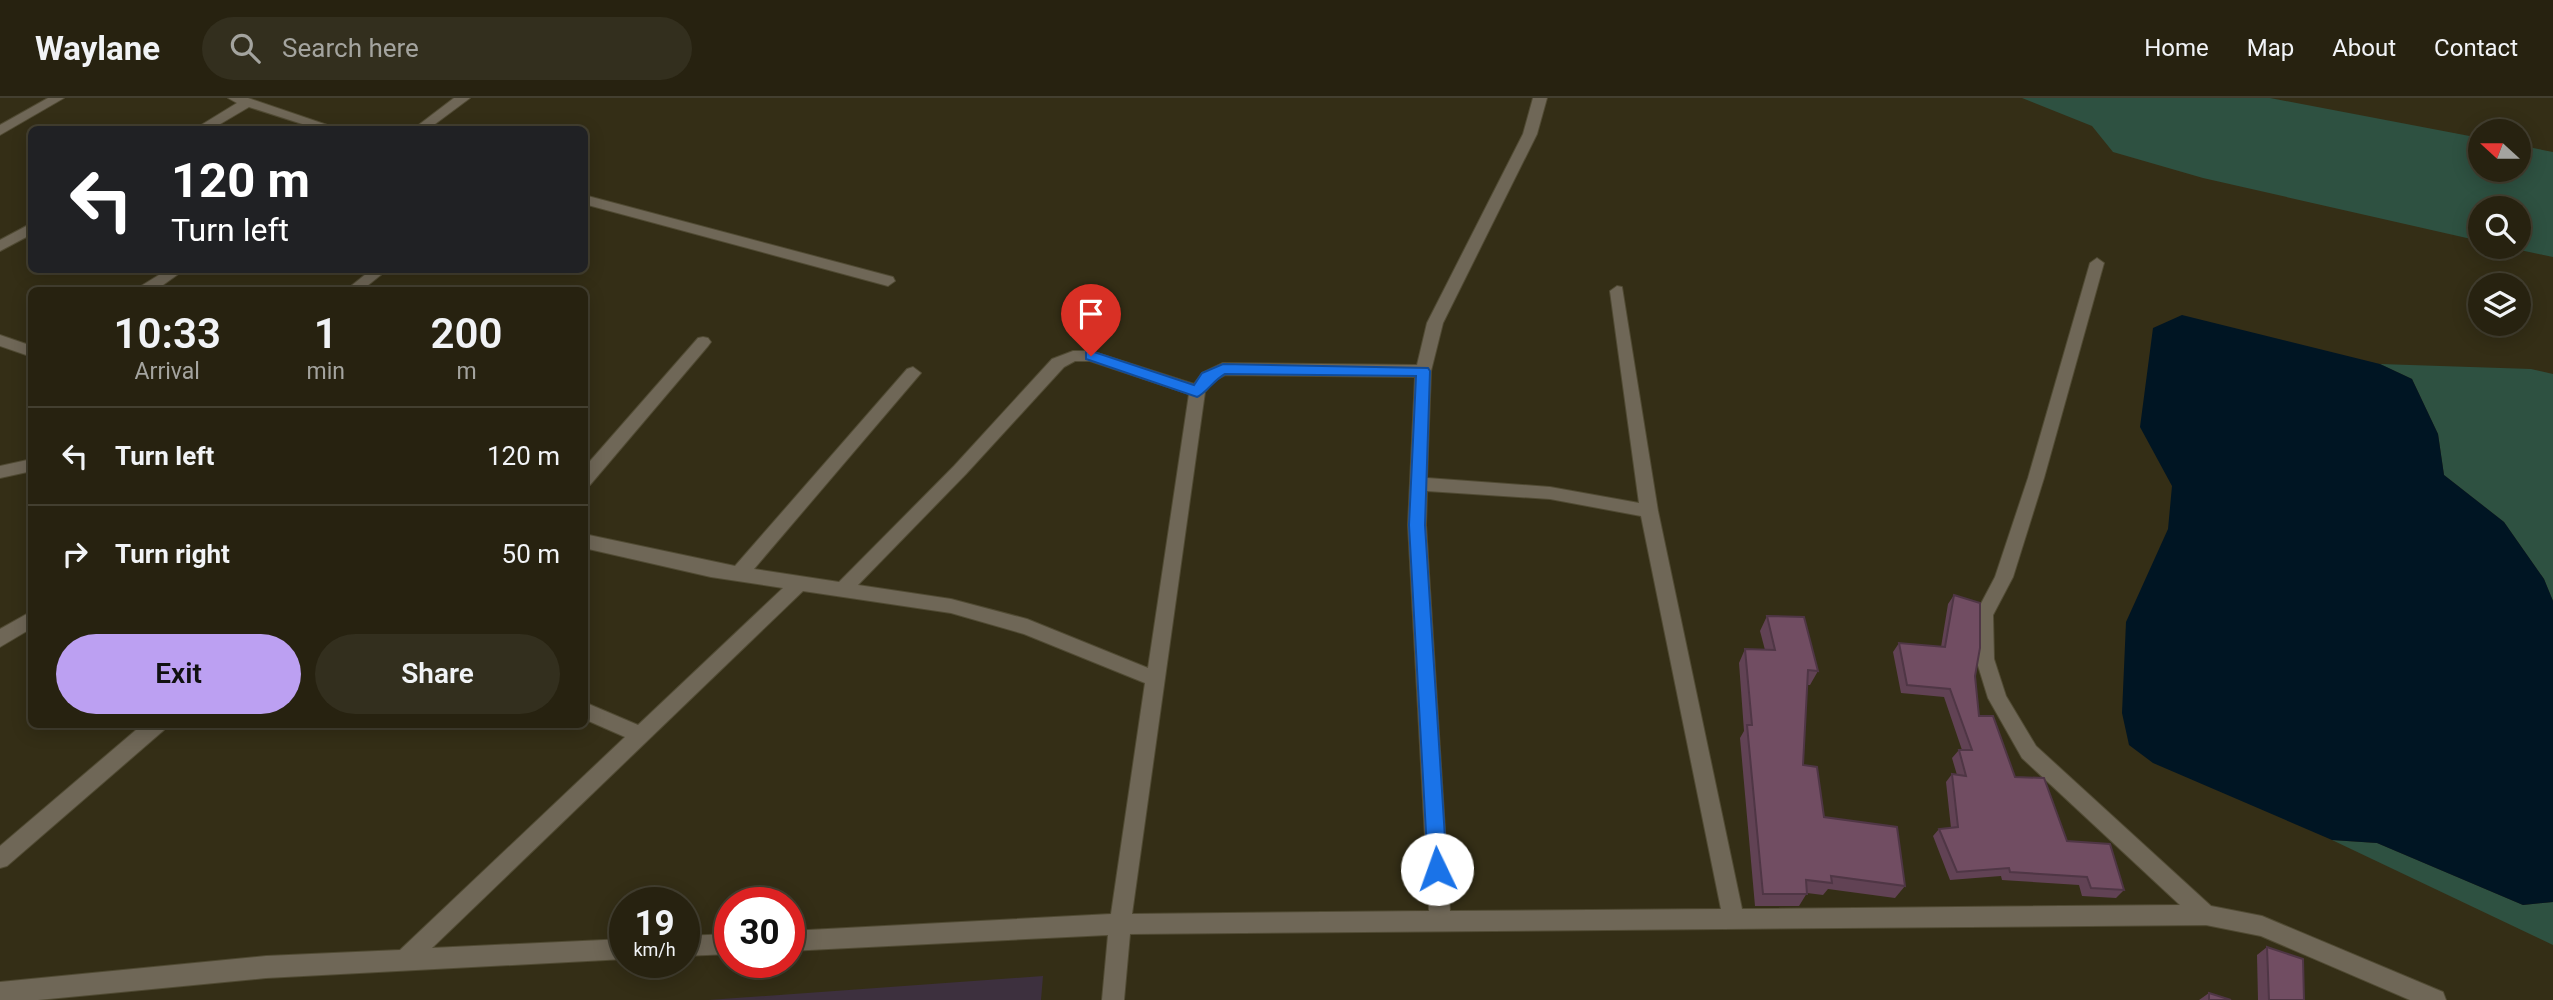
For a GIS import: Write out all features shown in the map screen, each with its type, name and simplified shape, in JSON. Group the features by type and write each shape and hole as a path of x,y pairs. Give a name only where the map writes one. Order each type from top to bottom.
{"street":[{"path":"0,131 57,98"},
{"path":"424,126 463,98"},
{"path":"1440,922 1417,525 1423,371 1435,323 1530,134 1540,98"},
{"path":"205,126 241,100 323,126"},
{"path":"588,200 888,281"},
{"path":"0,246 28,230"},
{"path":"2097,262 2036,478 2004,577 1984,615 1985,659 1997,698 2028,752 2206,915"},
{"path":"151,287 172,273"},
{"path":"357,287 376,273"},
{"path":"1617,291 1649,511 1734,920"},
{"path":"0,341 28,351"},
{"path":"588,475 702,342"},
{"path":"842,590 960,470 1058,363 1073,356 1091,356 1197,391"},
{"path":"1113,1000 1120,925 1197,391 1208,377 1223,369 1423,371"},
{"path":"739,574 913,373"},
{"path":"0,472 28,466"},
{"path":"1419,484 1550,493 1649,511"},
{"path":"588,542 739,574 951,606 1027,627 1155,678"},
{"path":"405,960 800,583"},
{"path":"0,639 28,621"},
{"path":"588,712 640,735"},
{"path":"0,859 153,728"},
{"path":"805,940 1120,925 2206,915 2262,926 2435,1000"},
{"path":"0,993 267,967 609,950"}],"shaded area":[{"path":"1043,976 1041,1000 708,1000"}],"green space":[{"path":"2022,98 2270,98 2468,136 2468,182 2531,182 2531,148 2553,152 2553,257 2531,252 2531,196 2468,196 2468,238 2203,178 2113,152 2092,126"},
{"path":"2380,364 2531,369 2553,374 2553,601 2544,579 2504,522 2444,475 2438,434 2412,379"},
{"path":"2332,840 2377,843 2523,905 2553,902 2553,945"}],"water":[{"path":"2182,315 2380,364 2412,379 2438,434 2444,475 2504,522 2544,579 2553,601 2553,902 2523,905 2377,843 2332,840 2153,763 2129,745 2122,713 2126,622 2168,529 2172,486 2140,427 2153,328"}],"building":[{"path":"1954,595 1980,603 1980,648 1975,676 1979,716 1993,716 2015,777 2044,778 2067,841 2110,844 2124,890 2091,888 2087,877 2010,872 2009,868 1957,872 1939,829 1958,827 1952,774 1966,776 1959,750 1972,750 1950,689 1907,685 1899,643 1945,647"},
{"path":"1767,616 1804,617 1818,671 1808,670 1803,765 1817,767 1824,817 1897,827 1905,886 1831,876 1832,883 1806,880 1807,894 1763,894 1747,725 1752,725 1745,649 1775,650"},
{"path":"2267,947 2303,959 2304,1000 2269,1000"},
{"path":"2209,993 2231,1000 2209,1000"}],"route":[{"path":"1091,356 1197,391 1208,377 1223,369 1423,371 1417,525 1437,869"}]}
